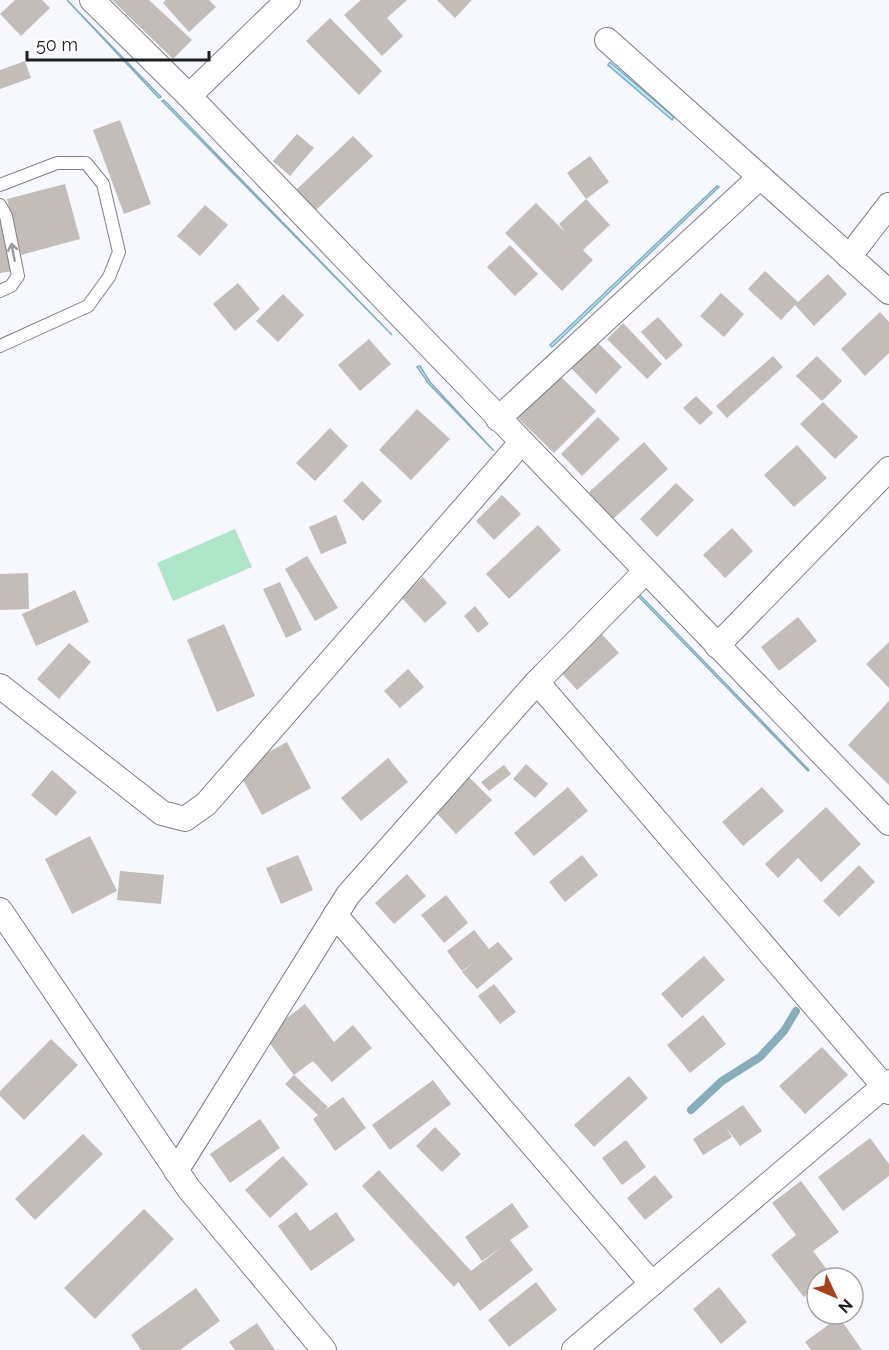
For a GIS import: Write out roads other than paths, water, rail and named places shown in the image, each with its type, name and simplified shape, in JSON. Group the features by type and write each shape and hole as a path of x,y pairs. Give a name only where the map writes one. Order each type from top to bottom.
{"street":[{"path":"92,0 189,96 889,824"},
{"path":"189,96 288,0"},
{"path":"607,40 889,292"},
{"path":"498,419 760,177"},
{"path":"849,257 889,205"},
{"path":"0,686 162,813 185,819 206,804 521,443"},
{"path":"717,646 889,469"},
{"path":"176,1171 348,895 537,681 645,572"},
{"path":"537,681 887,1087 574,1350"},
{"path":"0,910 176,1171 324,1350"},
{"path":"335,915 652,1284"}],"lane":[{"path":"0,185 57,163 86,163 103,184 120,252 109,277 88,306 0,346"},
{"path":"0,205 6,216 18,276 11,286 0,291"}],"water":[{"path":"67,0 161,97 159,98"},
{"path":"610,62 674,117 672,120 608,65"},
{"path":"164,100 392,335 162,101"},
{"path":"717,186 719,187 552,347 550,345"},
{"path":"420,366 430,382 494,451 429,384 417,367"},
{"path":"636,591 809,770 808,771 634,592"}],"waterway":[{"path":"691,1110 722,1081 760,1057 784,1031 796,1011"}]}
